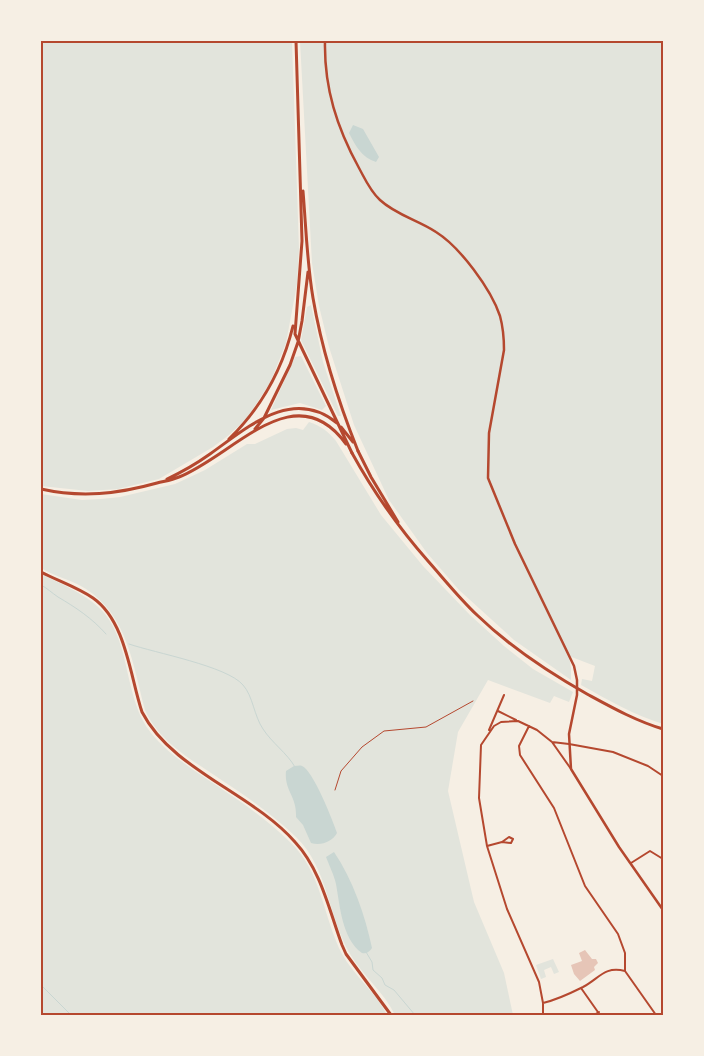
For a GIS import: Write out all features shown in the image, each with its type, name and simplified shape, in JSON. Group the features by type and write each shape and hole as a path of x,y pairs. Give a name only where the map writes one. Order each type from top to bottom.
{"main road":[{"path":"296,41 302,259 295,329 298,342 352,453 381,503 455,592 478,616 526,655 583,692 632,717 663,729"},
{"path":"300,150 308,265 312,296 324,353 358,451 403,531"},
{"path":"251,433 264,418 282,384 298,342 306,297 308,265"},
{"path":"225,443 252,415 269,388 284,355 296,314"},
{"path":"160,482 196,463 264,418 288,408 302,408 323,414 338,424 358,451"},
{"path":"41,489 75,495 98,494 120,492 177,478 190,473 251,433 282,418 294,415 305,415 322,421 332,428 352,453"},
{"path":"41,572 93,598 109,614 121,638 142,712 165,744 265,816 294,840 303,851 319,880 346,954 391,1015"}],"street":[{"path":"325,41 328,84 334,115 348,148 368,185 374,194 387,206 424,225 450,243 485,288 499,314 504,336 504,350 489,433 487,468 490,485 574,666 577,680 577,695 569,734 571,769"},
{"path":"504,695 481,745 479,798 487,846 500,891 537,977 543,1003 543,1015"},
{"path":"498,711 530,726 552,742 630,864 663,910"},
{"path":"488,732 501,722 518,721"},
{"path":"530,726 519,746 520,755 556,814 585,886 618,934 625,953 625,970 656,1015"},
{"path":"552,742 613,752 648,766 663,776"},
{"path":"487,846 502,842"},
{"path":"630,864 650,851 663,859"},
{"path":"543,1003 581,988 606,971 615,969 625,970"},
{"path":"581,988 600,1014 594,1015"}],"path":[{"path":"335,790 341,771 362,747 384,731 426,727 473,701"}],"shaded area":[{"path":"41,41 292,41 299,249 297,284 286,343 270,383 247,418 229,435 213,447 159,479 118,489 88,491 41,486"},
{"path":"300,41 663,41 663,724 631,712 581,685 582,679 592,681 595,666 569,656 571,680 514,640 459,590 427,553 389,500 354,425 329,347 319,306 312,263"},
{"path":"353,125 363,129 379,157 376,162 363,154 356,146 349,133"},
{"path":"311,305 323,362 341,416 338,416 301,340 307,307"},
{"path":"301,356 326,406 322,410 300,403 271,410 295,357"},
{"path":"309,422 324,429 336,441 381,515 423,566 470,615 533,669 573,692 569,702 554,696 550,703 488,680 458,732 448,791 474,902 504,973 513,1015 395,1015 350,954 315,863 307,849 269,813 177,749 159,732 145,710 127,643 111,613 100,600 86,589 41,568 41,494 82,500 101,499 120,497 175,484 205,470 247,444 255,444 287,429 296,428 303,430"},
{"path":"41,574 84,596 105,614 119,641 136,705 142,719 158,741 183,763 265,820 301,854 316,881 342,954 387,1015 41,1015"},
{"path":"294,766 301,766 312,776 327,808 337,833 326,842 319,844 311,843 303,825 296,817 295,804 286,778 286,771"},
{"path":"334,852 353,886 366,923 372,948 367,953 362,953 355,947 346,931 335,881 326,857"},
{"path":"553,959 559,972 554,974 551,967 544,970 546,977 541,979 536,965"}],"building":[{"path":"585,950 598,963 594,967 595,970 580,981 574,974 571,965 582,961 579,953"}],"waterway":[{"path":"41,585 83,613 106,634"},
{"path":"129,644 207,666 235,678 246,690 263,729 295,767"},
{"path":"366,952 372,962 373,970 382,978 385,985 394,990 415,1015"},
{"path":"41,985 71,1015"}]}
